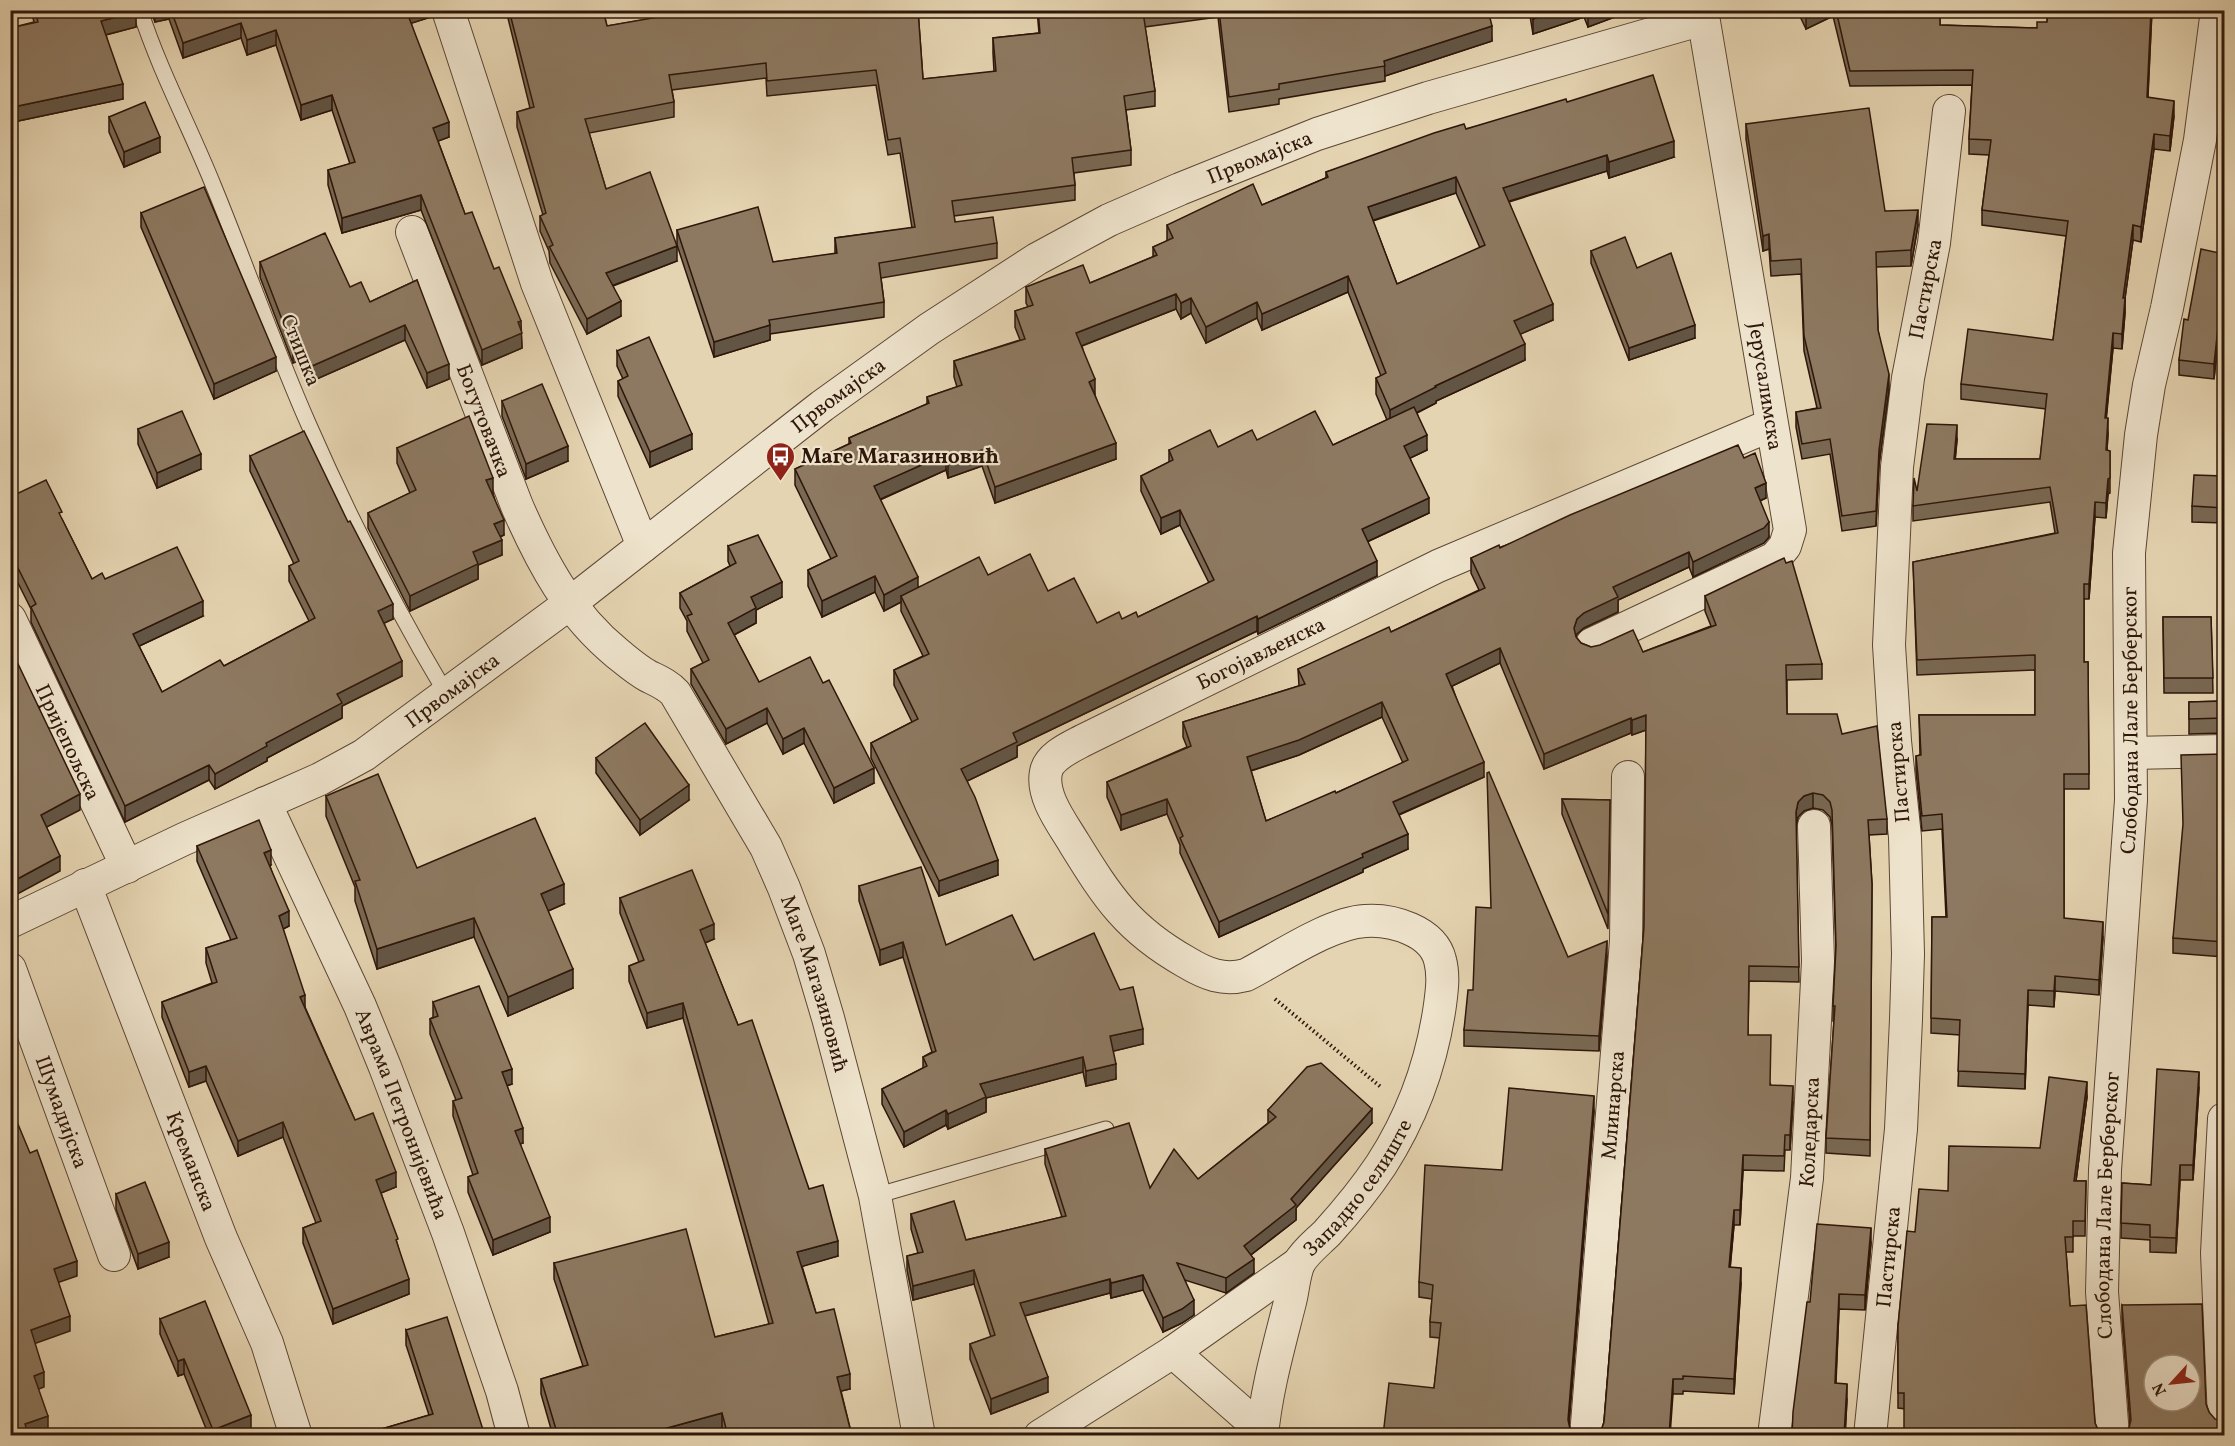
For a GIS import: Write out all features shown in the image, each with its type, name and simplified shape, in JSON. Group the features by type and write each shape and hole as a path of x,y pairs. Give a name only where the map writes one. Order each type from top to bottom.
{"street":[{"path":"448,10 537,282 644,546"},
{"name":"Слободана Лале Берберског","path":"2113,1436 2102,1292 2105,1170 2128,845 2132,753 2129,553 2149,385 2167,308 2200,140 2217,10"},
{"name":"Првомајска","path":"10,922 184,839 320,779 364,755 569,604 822,406 929,329 1037,259 1109,220 1180,189 1317,135 1439,95 1702,15"},
{"name":"Јерусалимска","path":"1592,644 1776,558 1785,546 1790,530 1702,15"},
{"name":"Пастирска","path":"1870,1436 1901,1129 1907,1008 1905,837 1895,741 1889,645 1897,467 1908,378 1934,243 1949,111"},
{"name":"Богутовачка","path":"412,232 521,515 548,572 569,604"},
{"name":"Богојављенска","path":"1246,975 1233,979 1221,978 1201,971 1144,936 1119,910 1100,885 1061,822 1048,794 1045,780 1046,769 1051,761 1084,740 1438,566 1771,426"},
{"name":"Маге Магазиновић","path":"569,604 597,636 617,654 634,668 670,687 675,693 766,847 784,888 828,1018 875,1196 919,1436"},
{"name":"Пријепољска","path":"10,619 127,867"},
{"path":"2132,753 2224,751"},
{"name":"Млинарска","path":"1586,1436 1626,941 1628,777"},
{"name":"Аврама Петронијевића","path":"265,803 360,1006 385,1067 448,1233 502,1391 514,1436"},
{"name":"Коледарска","path":"1774,1436 1807,1178 1818,961 1814,825"},
{"name":"Креманска","path":"85,885 221,1238 267,1343 296,1436"},
{"name":"Западно селиште","path":"1246,975 1317,937 1364,921 1385,922 1418,932 1436,950 1441,961 1442,990 1436,1035 1426,1072 1410,1111 1381,1165 1344,1213 1299,1263 1262,1433"},
{"name":"Шумадијска","path":"10,969 114,1255"},
{"path":"2224,1119 2217,1253 2224,1418"},
{"path":"1040,1436 1173,1352 1299,1263"},
{"path":"1173,1352 1262,1433"}],"lane":[{"name":"Стишка","path":"140,10 164,76 214,185 308,423 367,549 404,621 447,695"},
{"path":"875,1196 1106,1130"}],"path":[{"path":"1246,975 1410,1111"}],"building":[{"path":"35,10 135,10 136,12 101,21 123,84 13,107 10,94 10,28 38,22"},
{"path":"171,10 406,10 449,122 433,128 465,214 472,212 494,269 499,267 521,321 518,322 522,333 482,350 421,195 342,218 328,170 355,162 332,95 301,105 276,30 247,40 241,23 183,43"},
{"path":"509,10 603,10 607,26 692,10 918,10 923,79 996,71 993,38 1040,33 1038,10 1155,10 1143,12 1155,91 1124,96 1131,150 1072,158 1075,185 952,201 955,222 993,217 997,243 879,263 884,302 769,320 770,325 714,342 677,230 758,207 773,262 837,253 835,238 915,227 900,138 888,140 876,70 767,81 766,63 669,75 674,102 585,119 606,189 650,172 677,246 606,273 621,301 587,319 549,247 553,245 540,216 546,213 517,112 534,107"},
{"path":"1219,10 1488,10 1492,26 1384,61 1385,66 1279,84 1279,89 1229,97"},
{"path":"1532,10 1558,10 1533,19"},
{"path":"1836,10 1940,10 1940,25 2037,28 2037,22 2047,22 2048,10 2151,10 2147,97 2174,101 2170,136 2154,134 2141,227 2133,225 2123,298 2125,298 2122,334 2113,333 2105,418 2108,418 2106,450 2110,451 2110,478 2108,479 2106,503 2095,502 2089,584 2084,584 2084,662 2088,662 2089,774 2064,774 2064,918 2103,922 2099,980 2055,976 2054,991 2028,990 2025,1074 1958,1071 1960,1020 1931,1018 1932,917 1947,917 1942,814 1922,816 1916,756 1921,755 1919,715 2035,715 2035,655 1917,660 1913,562 2058,533 2050,487 1913,506 1914,478 1917,491 1927,424 1957,425 1954,459 2040,459 2047,394 1961,384 1968,329 2053,340 2068,221 1982,210 1991,140 1969,139 1973,70 1850,71"},
{"path":"1653,75 1674,141 1609,162 1607,155 1503,188 1553,304 1514,321 1525,344 1390,410 1376,378 1386,373 1348,276 1262,314 1257,302 1206,327 1191,298 1181,303 1176,294 1076,333 1095,379 1089,382 1116,443 995,487 982,450 948,462 946,454 874,486 918,577 884,595 875,576 822,601 808,570 837,556 795,469 851,443 849,438 929,403 927,397 962,385 954,361 1025,339 1015,311 1033,305 1026,287 1083,265 1090,283 1157,255 1153,247 1173,238 1167,225 1253,184 1262,205 1328,177 1326,172 1434,133 1464,124 1466,129 1566,99 1567,102","holes":["1456,177 1485,245 1397,284 1368,207"]},
{"path":"145,102 160,137 124,152 109,117"},
{"path":"1869,108 1885,211 1918,210 1911,250 1876,252 1878,330 1889,374 1879,450 1876,511 1842,516 1830,439 1802,444 1796,412 1821,408 1804,336 1801,259 1771,261 1769,234 1763,236 1746,124"},
{"path":"204,187 276,357 214,384 141,213"},
{"path":"325,233 350,287 361,282 370,302 417,280 449,364 427,373 405,325 312,366 303,344 293,348 260,262"},
{"path":"1625,237 1637,268 1671,253 1695,325 1629,348 1591,251"},
{"path":"2201,249 2224,254 2224,329 2218,327 2214,364 2179,360 2184,319 2188,320"},
{"path":"649,337 692,434 650,452 618,381 628,376 617,351"},
{"path":"542,384 568,446 526,464 502,401"},
{"path":"1414,407 1427,435 1404,446 1429,498 1362,529 1377,561 1013,733 1017,742 961,769 975,797 998,860 939,881 871,743 918,719 894,670 929,654 901,596 979,557 988,575 1030,554 1048,591 1074,578 1097,623 1119,612 1122,619 1136,612 1138,617 1214,580 1180,510 1161,518 1141,476 1173,460 1169,450 1210,430 1218,447 1252,430 1257,440 1315,411 1333,445"},
{"path":"182,411 201,454 157,473 138,429"},
{"path":"469,416 493,478 486,480 504,520 494,524 502,540 473,552 478,564 410,596 368,513 416,490 397,448"},
{"path":"304,431 348,522 350,521 393,604 378,611 402,661 337,694 342,703 266,743 267,746 215,774 209,765 125,806 31,607 36,604 10,552 10,538 15,536 10,527 10,497 46,480 62,512 59,513 92,579 102,573 105,579 177,547 203,601 133,634 162,692 220,660 224,666 315,618 289,566 299,561 250,456"},
{"path":"1738,445 1744,458 1755,453 1766,483 1755,488 1769,522 1764,528 1693,562 1689,552 1613,587 1618,597 1584,613 1577,619 1574,628 1576,637 1581,643 1591,647 1633,630 1643,652 1716,625 1705,596 1784,558 1786,563 1792,561 1822,664 1786,665 1787,714 1837,714 1842,734 1877,726 1887,819 1868,820 1872,884 1870,1140 1826,1138 1835,1006 1833,1006 1836,946 1832,810 1830,802 1823,795 1813,793 1804,796 1798,802 1796,812 1799,967 1749,966 1748,1035 1771,1035 1770,1085 1793,1086 1790,1135 1785,1135 1784,1156 1743,1155 1740,1210 1734,1210 1729,1267 1741,1268 1734,1379 1683,1376 1683,1379 1673,1379 1669,1436 1596,1436 1601,1431 1604,1422 1644,927 1646,715 1632,720 1631,718 1544,754 1500,648 1446,674 1484,762 1393,802 1408,834 1362,854 1363,857 1219,922 1180,838 1183,836 1167,799 1121,815 1107,782 1191,746 1183,722 1305,684 1298,669 1389,627 1391,632 1485,588 1471,558 1499,545 1500,548 1570,515","holes":["1382,702 1408,760 1336,793 1335,791 1266,821 1247,757 1299,740"]},
{"path":"2194,475 2224,476 2224,508 2192,506"},
{"path":"758,535 782,582 751,597 756,608 728,623 759,682 810,657 823,683 829,680 874,768 834,788 804,728 783,739 767,708 726,729 691,669 709,660 687,616 692,614 680,593 736,563 728,546"},
{"path":"2163,617 2211,617 2213,678 2164,678"},
{"path":"10,647 80,794 41,815 60,856 10,883"},
{"path":"2224,701 2224,718 2189,719 2189,702"},
{"path":"645,723 689,785 640,820 596,758"},
{"path":"2224,754 2224,942 2173,938 2183,824 2181,755"},
{"path":"1489,772 1568,957 1607,941 1599,1036 1464,1030 1468,990 1473,990 1476,907 1491,908 1487,773"},
{"path":"378,774 417,868 535,818 564,884 541,894 573,969 508,997 474,918 377,949 355,881 360,880 326,796"},
{"path":"1562,799 1610,800 1608,914"},
{"path":"259,820 271,850 264,853 289,911 279,916 305,995 300,997 355,1120 373,1113 396,1172 376,1180 398,1239 396,1240 409,1279 333,1309 303,1228 321,1221 283,1122 238,1141 206,1066 189,1072 162,1002 217,982 206,948 237,938 197,846"},
{"path":"921,867 946,945 1012,915 1034,960 1094,933 1120,990 1133,987 1143,1029 1110,1036 1116,1064 1086,1071 1083,1057 980,1084 986,1097 948,1114 946,1110 904,1132 882,1089 927,1066 923,1057 936,1051 903,942 880,950 859,886"},
{"path":"692,870 714,924 700,930 738,1025 752,1020 809,1189 823,1185 838,1241 797,1252 816,1313 834,1309 850,1374 837,1377 852,1436 728,1436 722,1413 638,1436 558,1436 541,1379 588,1365 554,1263 686,1229 715,1337 773,1323 683,1003 647,1013 629,966 644,960 620,898"},
{"path":"479,986 512,1069 502,1072 523,1128 515,1131 550,1217 493,1240 468,1177 478,1173 453,1101 462,1098 430,1019 438,1016 433,1002"},
{"path":"1321,1063 1372,1109 1291,1199 1296,1205 1244,1246 1254,1259 1226,1278 1177,1263 1194,1300 1163,1318 1143,1275 1111,1283 1110,1279 1020,1303 1048,1377 991,1399 970,1344 995,1335 974,1270 913,1286 907,1256 923,1252 911,1214 954,1201 966,1240 1066,1216 1045,1149 1129,1123 1150,1188 1174,1149 1198,1179 1276,1117 1268,1110 1307,1067"},
{"path":"2157,1069 2199,1072 2193,1165 2180,1165 2176,1238 2150,1237 2150,1225 2121,1223 2122,1183 2151,1185"},
{"path":"2049,1077 2087,1082 2074,1181 2086,1181 2085,1221 2073,1221 2073,1237 2065,1237 2070,1306 2086,1305 2095,1423 2103,1436 1904,1436 1904,1393 1898,1393 1898,1326 1907,1231 1915,1232 1919,1189 1948,1191 1949,1146 2040,1148"},
{"path":"1509,1088 1594,1096 1568,1420 1570,1429 1576,1436 1383,1436 1389,1383 1434,1388 1441,1323 1430,1322 1433,1285 1419,1282 1425,1165 1502,1170"},
{"path":"10,1105 30,1153 37,1150 77,1261 54,1269 70,1316 31,1330 44,1372 34,1376 48,1416 25,1424 29,1436 10,1436"},
{"path":"145,1182 169,1242 138,1254 116,1194"},
{"path":"1817,1224 1871,1228 1865,1295 1839,1294 1835,1383 1847,1384 1844,1436 1792,1436 1807,1302 1810,1302"},
{"path":"205,1301 251,1415 213,1430 184,1359 178,1361 160,1319"},
{"path":"2202,1304 2206,1404 2215,1419 2224,1421 2224,1436 2123,1436 2131,1420 2122,1305"},
{"path":"447,1317 485,1436 379,1436 378,1430 433,1414 406,1330"}],"place":[{"name":"Маге Магазиновић","path":"780,482"}]}
